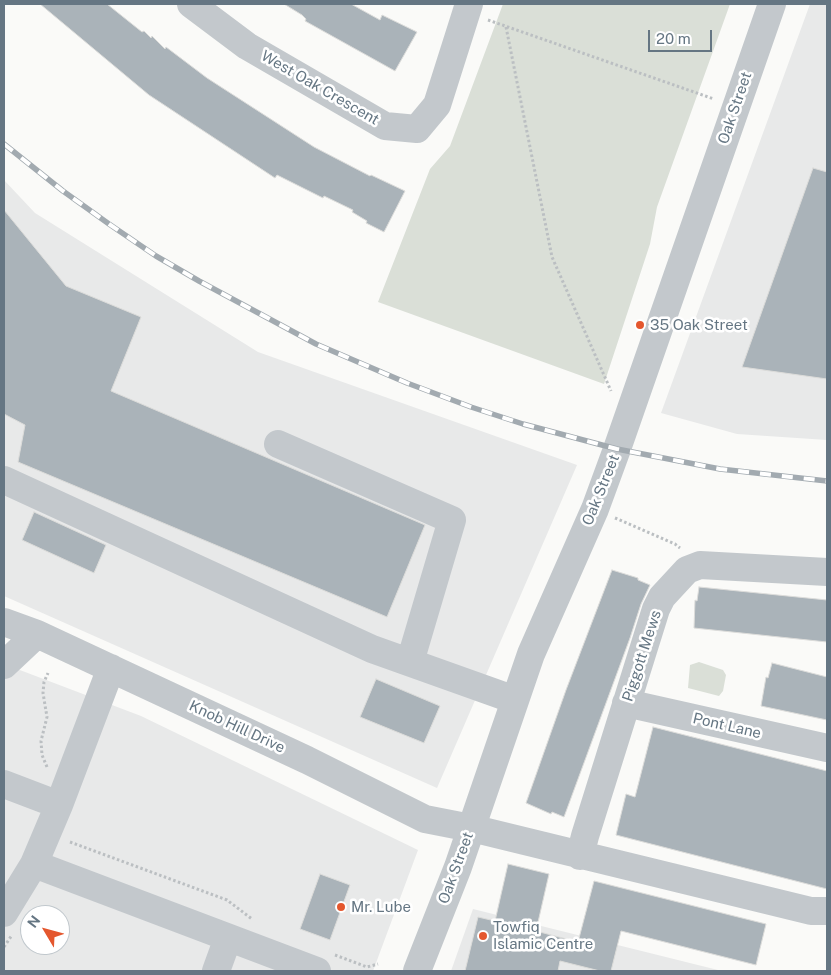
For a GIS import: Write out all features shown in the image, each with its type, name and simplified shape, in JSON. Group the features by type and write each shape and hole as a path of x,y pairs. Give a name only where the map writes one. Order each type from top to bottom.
{"street":[{"name":"West Oak Crescent","path":"191,4 247,46 386,126 417,129 437,105 468,8"},
{"name":"Oak Street","path":"413,970 458,866 531,654 595,509 618,448 772,4"},
{"path":"278,444 452,520 410,662"},
{"path":"4,480 372,649 515,700"},
{"path":"700,565 827,572"},
{"name":"Piggott Mews","path":"580,856 656,610 662,597 687,570 700,565"},
{"name":"Knob Hill Drive","path":"4,622 37,634 111,668 307,760 425,819 471,828"},
{"path":"4,665 37,634"},
{"path":"4,912 34,864 59,805 111,668"},
{"name":"Pont Lane","path":"626,704 827,748"},
{"path":"4,784 59,805"},
{"path":"471,828 580,856 811,910 827,911"},
{"path":"34,864 317,971"},
{"path":"216,971 228,938"}],"path":[{"path":"468,8 506,27 736,105"},
{"path":"506,27 552,257 613,396"},
{"path":"610,516 676,544 700,565"},
{"path":"47,768 42,755 41,741 47,717 43,693 44,682 48,673"}],"shaded area":[{"path":"503,4 730,4 657,207 650,244 604,384 378,302 430,169 450,146"},
{"path":"810,4 827,4 827,440 737,434 661,413"},
{"path":"4,180 35,213 258,352 577,465 437,788 4,596"},
{"path":"699,662 723,670 726,675 723,691 719,696 688,688 690,665"},
{"path":"4,664 141,716 418,850 373,971 4,971"},
{"path":"473,909 722,971 451,971"}],"building":[{"path":"40,4 107,4 142,32 144,31 151,38 152,36 165,49 166,47 207,78 314,147 370,176 405,191 384,232 366,223 367,221 352,212 353,210 324,196 323,198 277,175 275,178 149,95"},
{"path":"284,4 351,4 380,20 382,15 417,32 395,71 305,21 306,19 302,15"},
{"path":"813,168 827,172 827,379 742,367"},
{"path":"4,210 66,286 141,317 111,391 425,525 387,617 18,462 25,425 4,414"},
{"path":"34,512 106,545 94,573 22,540"},
{"path":"612,570 638,578 638,580 650,585 641,604 564,817 552,812 551,814 526,803 566,690"},
{"path":"699,587 827,600 827,642 694,628 695,600 697,601"},
{"path":"772,663 827,677 827,720 761,706 766,677 768,678"},
{"path":"376,679 440,706 424,743 360,717"},
{"path":"653,727 827,771 827,889 616,835 626,794 635,797"},
{"path":"508,864 549,874 536,931 578,942 594,881 766,924 756,965 621,931 611,971 600,971 560,961 558,971 465,971 478,917 495,921"},
{"path":"320,874 350,885 330,940 300,929"}],"railway":[{"path":"4,144 63,191 156,256 316,344 407,383 523,424 617,449 720,469 827,481"}],"place":[{"name":"35 Oak Street","path":"640,325"},
{"name":"Mr. Lube","path":"341,907"},
{"name":"Towfiq Islamic Centre","path":"483,936"}]}
